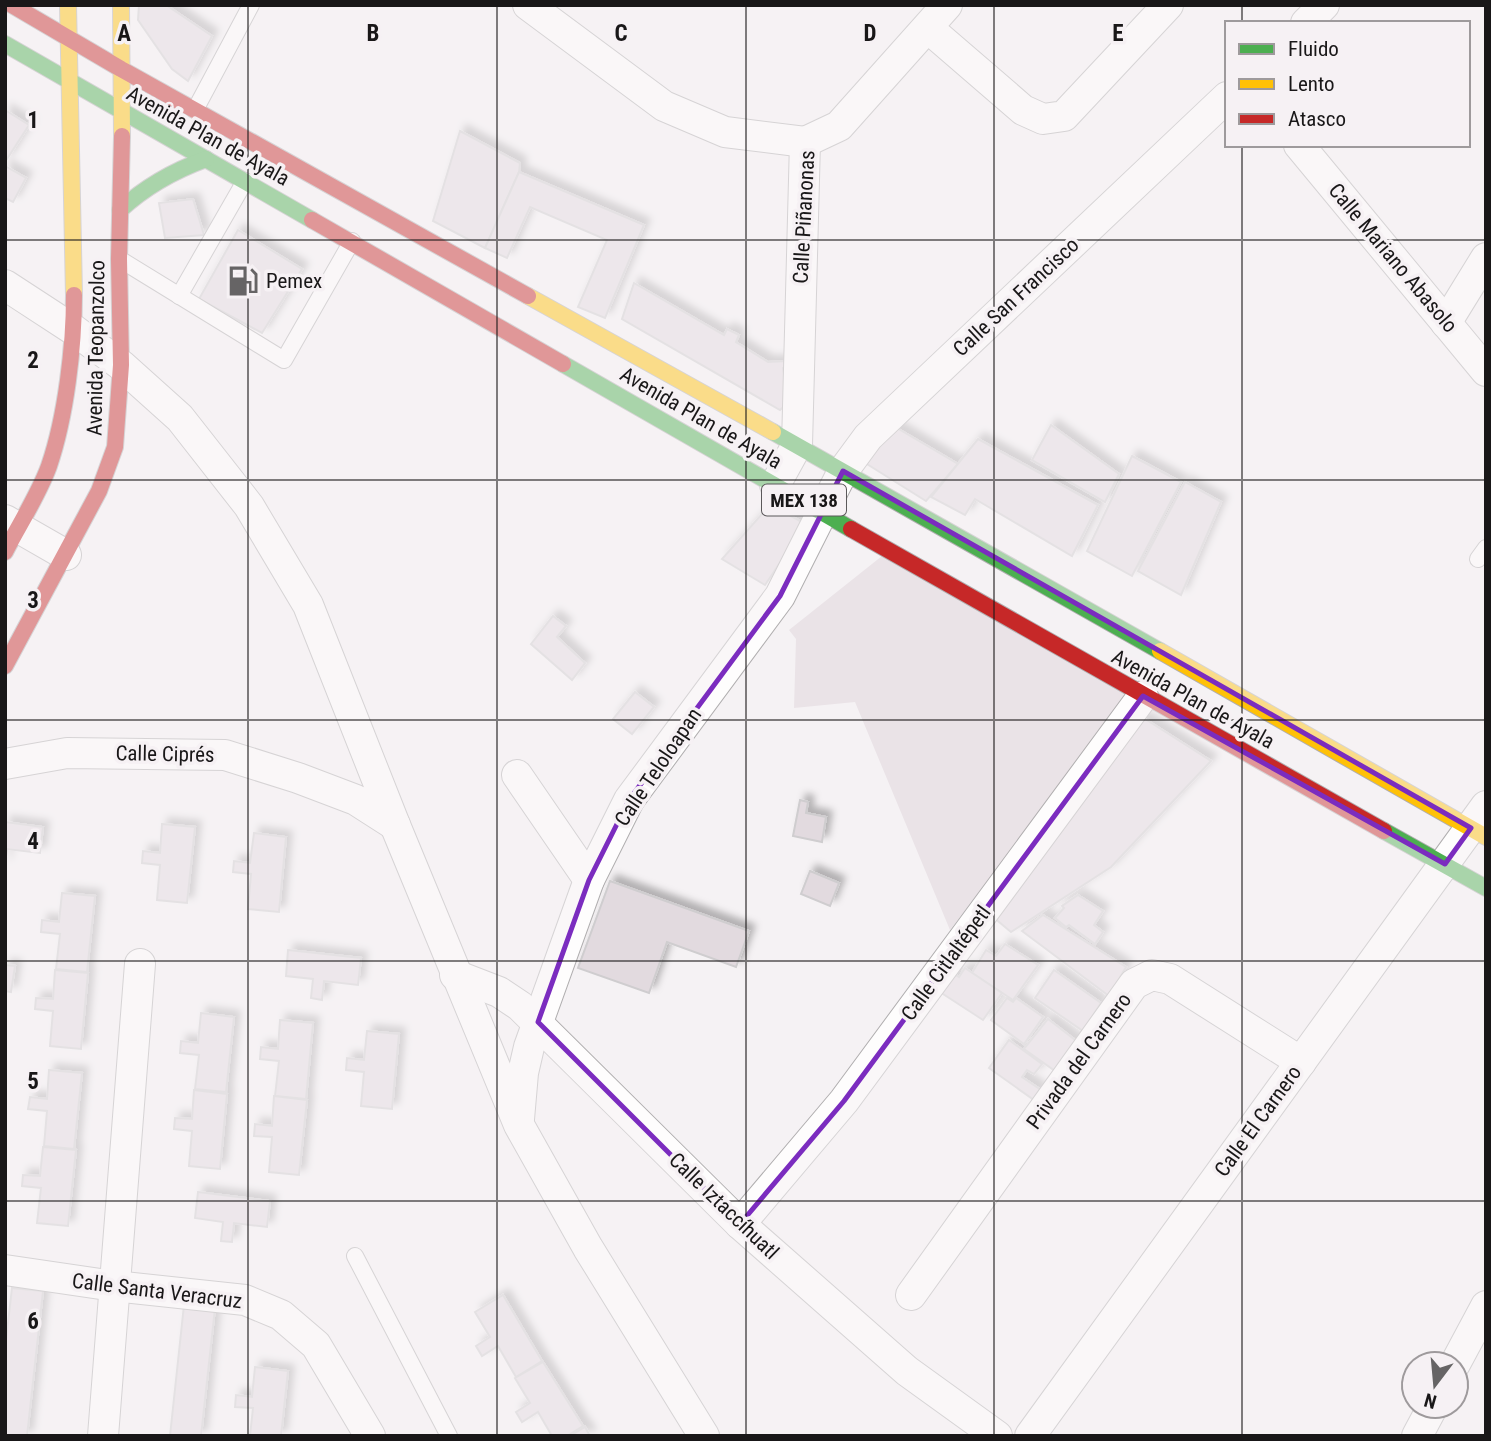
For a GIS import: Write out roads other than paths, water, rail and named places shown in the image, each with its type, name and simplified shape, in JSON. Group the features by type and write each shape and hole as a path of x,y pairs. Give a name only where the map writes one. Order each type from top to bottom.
{"main road":[{"name":"Avenida Plan de Ayala","path":"12,5 121,69 1481,824"},
{"name":"Avenida Teopanzolco","path":"10,533 49,467 61,420 74,330 68,5"},
{"name":"Avenida Teopanzolco","path":"5,666 99,491 114,447 121,365 121,5"},
{"name":"Avenida Plan de Ayala","path":"5,44 1143,696 1486,888"},
{"path":"120,210 142,189 166,174 206,159"}],"street":[{"path":"528,5 664,106 725,132 805,142"},
{"name":"Calle Piñanonas","path":"775,485 797,445 805,142 839,126 947,5"},
{"path":"928,28 1023,110 1043,119 1063,116 1168,5"},
{"path":"1308,21 1324,5"},
{"name":"Calle San Francisco","path":"823,511 844,471 868,437 1225,99"},
{"name":"Calle Mariano Abasolo","path":"1302,147 1486,371"},
{"path":"1446,323 1486,258"},
{"path":"5,285 74,330 121,365 180,418 249,506 308,605 455,975 519,1125 589,1248 704,1436"},
{"name":"Calle Teloloapan","path":"519,1125 523,1073 538,1022 589,880 629,800 780,596 823,511"},
{"path":"10,533 66,555"},
{"name":"Calle Citlaltépetl","path":"740,1224 844,1101 1143,696"},
{"name":"Calle Ciprés","path":"5,764 67,753 225,755 356,800 395,825"},
{"path":"517,775 589,880"},
{"name":"Calle El Carnero","path":"1030,1436 1445,864 1481,824"},
{"path":"103,1436 139,964"},
{"name":"Calle Iztaccíhuatl","path":"455,975 499,992 538,1022 740,1224 907,1371 997,1436"},
{"name":"Privada del Carnero","path":"911,1295 1134,984 1152,975 1170,979 1301,1062"},
{"name":"Calle Santa Veracruz","path":"5,1270 114,1286 245,1300 281,1315 316,1345 370,1436"},
{"path":"1462,1350 1486,1306"},
{"path":"1417,1436 1426,1420"}],"lane":[{"path":"195,110 251,5"},
{"path":"179,296 245,181"},
{"path":"119,259 284,360 352,241"},
{"path":"355,1255 449,1436"}],"place":[{"name":"Pemex","path":"243,281"}]}
